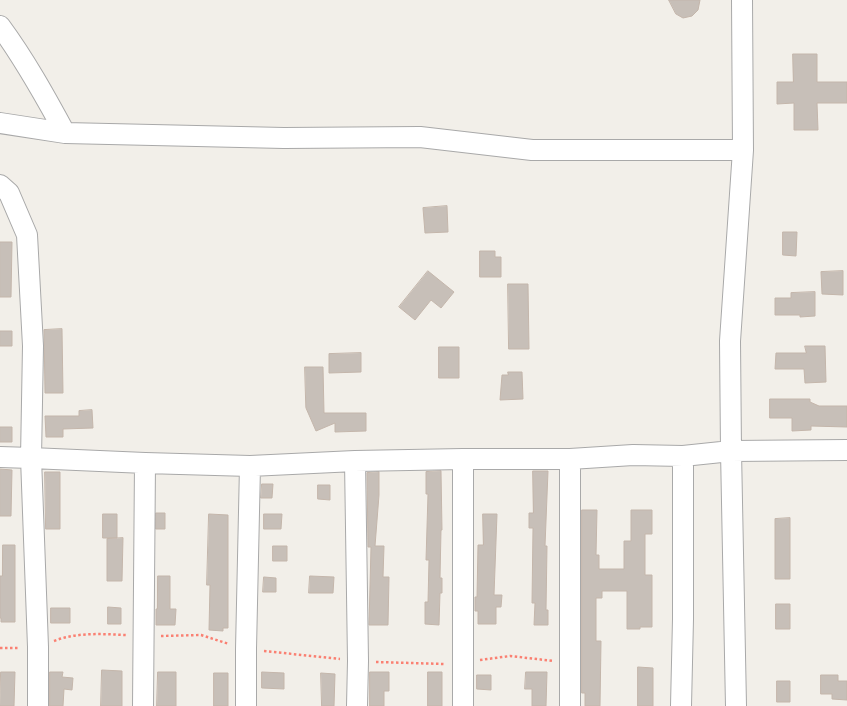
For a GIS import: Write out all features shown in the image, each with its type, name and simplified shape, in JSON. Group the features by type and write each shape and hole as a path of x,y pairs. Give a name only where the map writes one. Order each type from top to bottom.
{"street":[{"path":"736,706 730,341 743,150 742,0"},
{"path":"0,26 19,52 65,133"},
{"path":"0,123 65,133 284,138 420,137 532,150 743,150"},
{"path":"0,185 9,194 28,235 33,346 31,458 38,647 38,706"},
{"path":"0,457 250,466 355,461 570,459 633,455 683,456 731,451 847,450"},
{"path":"681,706 683,456"},
{"path":"463,706 464,459"},
{"path":"570,459 570,706"},
{"path":"355,461 357,706"},
{"path":"143,706 145,463"},
{"path":"246,706 250,466"}],"path":[{"path":"0,648 38,647 60,639 88,634 200,635 246,649 358,661 463,665 472,661 510,656 570,663"}],"building":[{"path":"669,0 700,0 698,10 692,16 683,18 676,14"},
{"path":"793,54 817,54 817,82 847,82 847,103 817,103 818,130 794,130 794,103 777,104 777,82 793,82"},
{"path":"447,206 448,232 425,233 423,208"},
{"path":"783,232 797,232 796,256 783,255"},
{"path":"0,242 12,242 11,297 0,297"},
{"path":"480,251 495,251 495,257 501,257 501,277 480,277"},
{"path":"428,271 454,292 441,308 431,300 415,320 399,307"},
{"path":"843,271 843,295 822,294 821,272"},
{"path":"508,284 528,284 529,349 509,349"},
{"path":"815,292 815,316 775,315 775,298 791,298 791,293"},
{"path":"62,329 63,393 45,393 44,330"},
{"path":"0,331 12,331 12,346 0,346"},
{"path":"805,346 825,346 826,382 805,383 804,369 775,369 776,353 806,353"},
{"path":"439,347 459,347 459,378 439,378"},
{"path":"361,353 361,372 329,373 329,354"},
{"path":"305,367 323,367 324,413 366,413 366,431 335,432 335,423 316,431 306,408"},
{"path":"508,372 522,372 523,399 500,400 502,375 508,375"},
{"path":"770,399 810,399 810,402 819,406 847,406 847,427 811,426 811,430 792,431 792,418 770,418"},
{"path":"92,410 93,428 63,429 63,437 46,437 45,416 79,416 79,411"},
{"path":"0,427 12,427 12,442 0,442"},
{"path":"0,469 12,470 11,516 0,516"},
{"path":"441,471 442,530 440,578 442,578 442,593 440,593 439,625 425,624 425,602 428,602 429,560 426,560 428,494 426,494 426,472"},
{"path":"533,471 548,471 545,546 547,546 546,610 548,610 548,625 534,625 535,603 532,603 533,528 529,528 529,513 533,513"},
{"path":"45,472 60,472 60,529 46,529"},
{"path":"379,472 375,546 384,546 383,577 389,577 388,625 369,625 371,547 368,547 367,473"},
{"path":"262,484 273,484 272,498 261,498"},
{"path":"318,485 330,485 330,500 318,499"},
{"path":"582,510 597,510 596,555 599,555 599,569 624,569 624,541 631,541 631,510 652,510 652,534 645,534 645,575 652,575 652,627 627,629 627,591 602,591 602,598 596,598 596,641 601,641 600,706 585,706 585,693 582,693"},
{"path":"156,513 165,513 165,529 156,529"},
{"path":"103,514 117,514 117,538 103,538"},
{"path":"209,514 228,515 228,628 223,628 223,631 209,630 210,585 207,585"},
{"path":"264,514 282,514 281,529 264,529"},
{"path":"483,514 497,514 494,595 502,595 501,607 496,607 496,624 478,624 478,611 475,611 478,545 483,545"},
{"path":"790,518 790,579 775,579 775,519"},
{"path":"123,538 122,581 107,581 107,539"},
{"path":"3,545 15,545 15,622 1,622 0,618 0,576 2,576"},
{"path":"273,546 287,546 287,561 273,561"},
{"path":"158,576 170,576 170,609 176,609 175,625 156,625"},
{"path":"310,576 334,577 333,593 309,593"},
{"path":"264,577 276,578 276,592 263,592"},
{"path":"776,604 790,604 790,629 776,629"},
{"path":"108,607 121,608 121,624 108,624"},
{"path":"51,608 70,608 70,623 51,623"},
{"path":"638,667 653,668 653,706 638,706"},
{"path":"102,670 122,671 122,706 101,706"},
{"path":"1,672 15,672 14,706 0,706"},
{"path":"50,672 63,672 62,677 73,678 72,690 64,689 63,706 50,706"},
{"path":"158,672 176,672 176,706 157,706"},
{"path":"262,672 284,673 284,689 262,688"},
{"path":"370,672 389,672 389,691 384,691 384,706 370,706"},
{"path":"428,672 442,672 442,706 428,706"},
{"path":"526,672 547,672 546,706 532,706 532,689 525,689"},
{"path":"214,673 228,673 228,706 214,706"},
{"path":"321,673 335,674 334,706 322,706"},
{"path":"477,675 491,675 491,690 477,689"},
{"path":"821,675 838,675 838,681 847,681 847,700 832,699 832,694 821,694"},
{"path":"777,681 790,681 790,702 777,702"}]}
